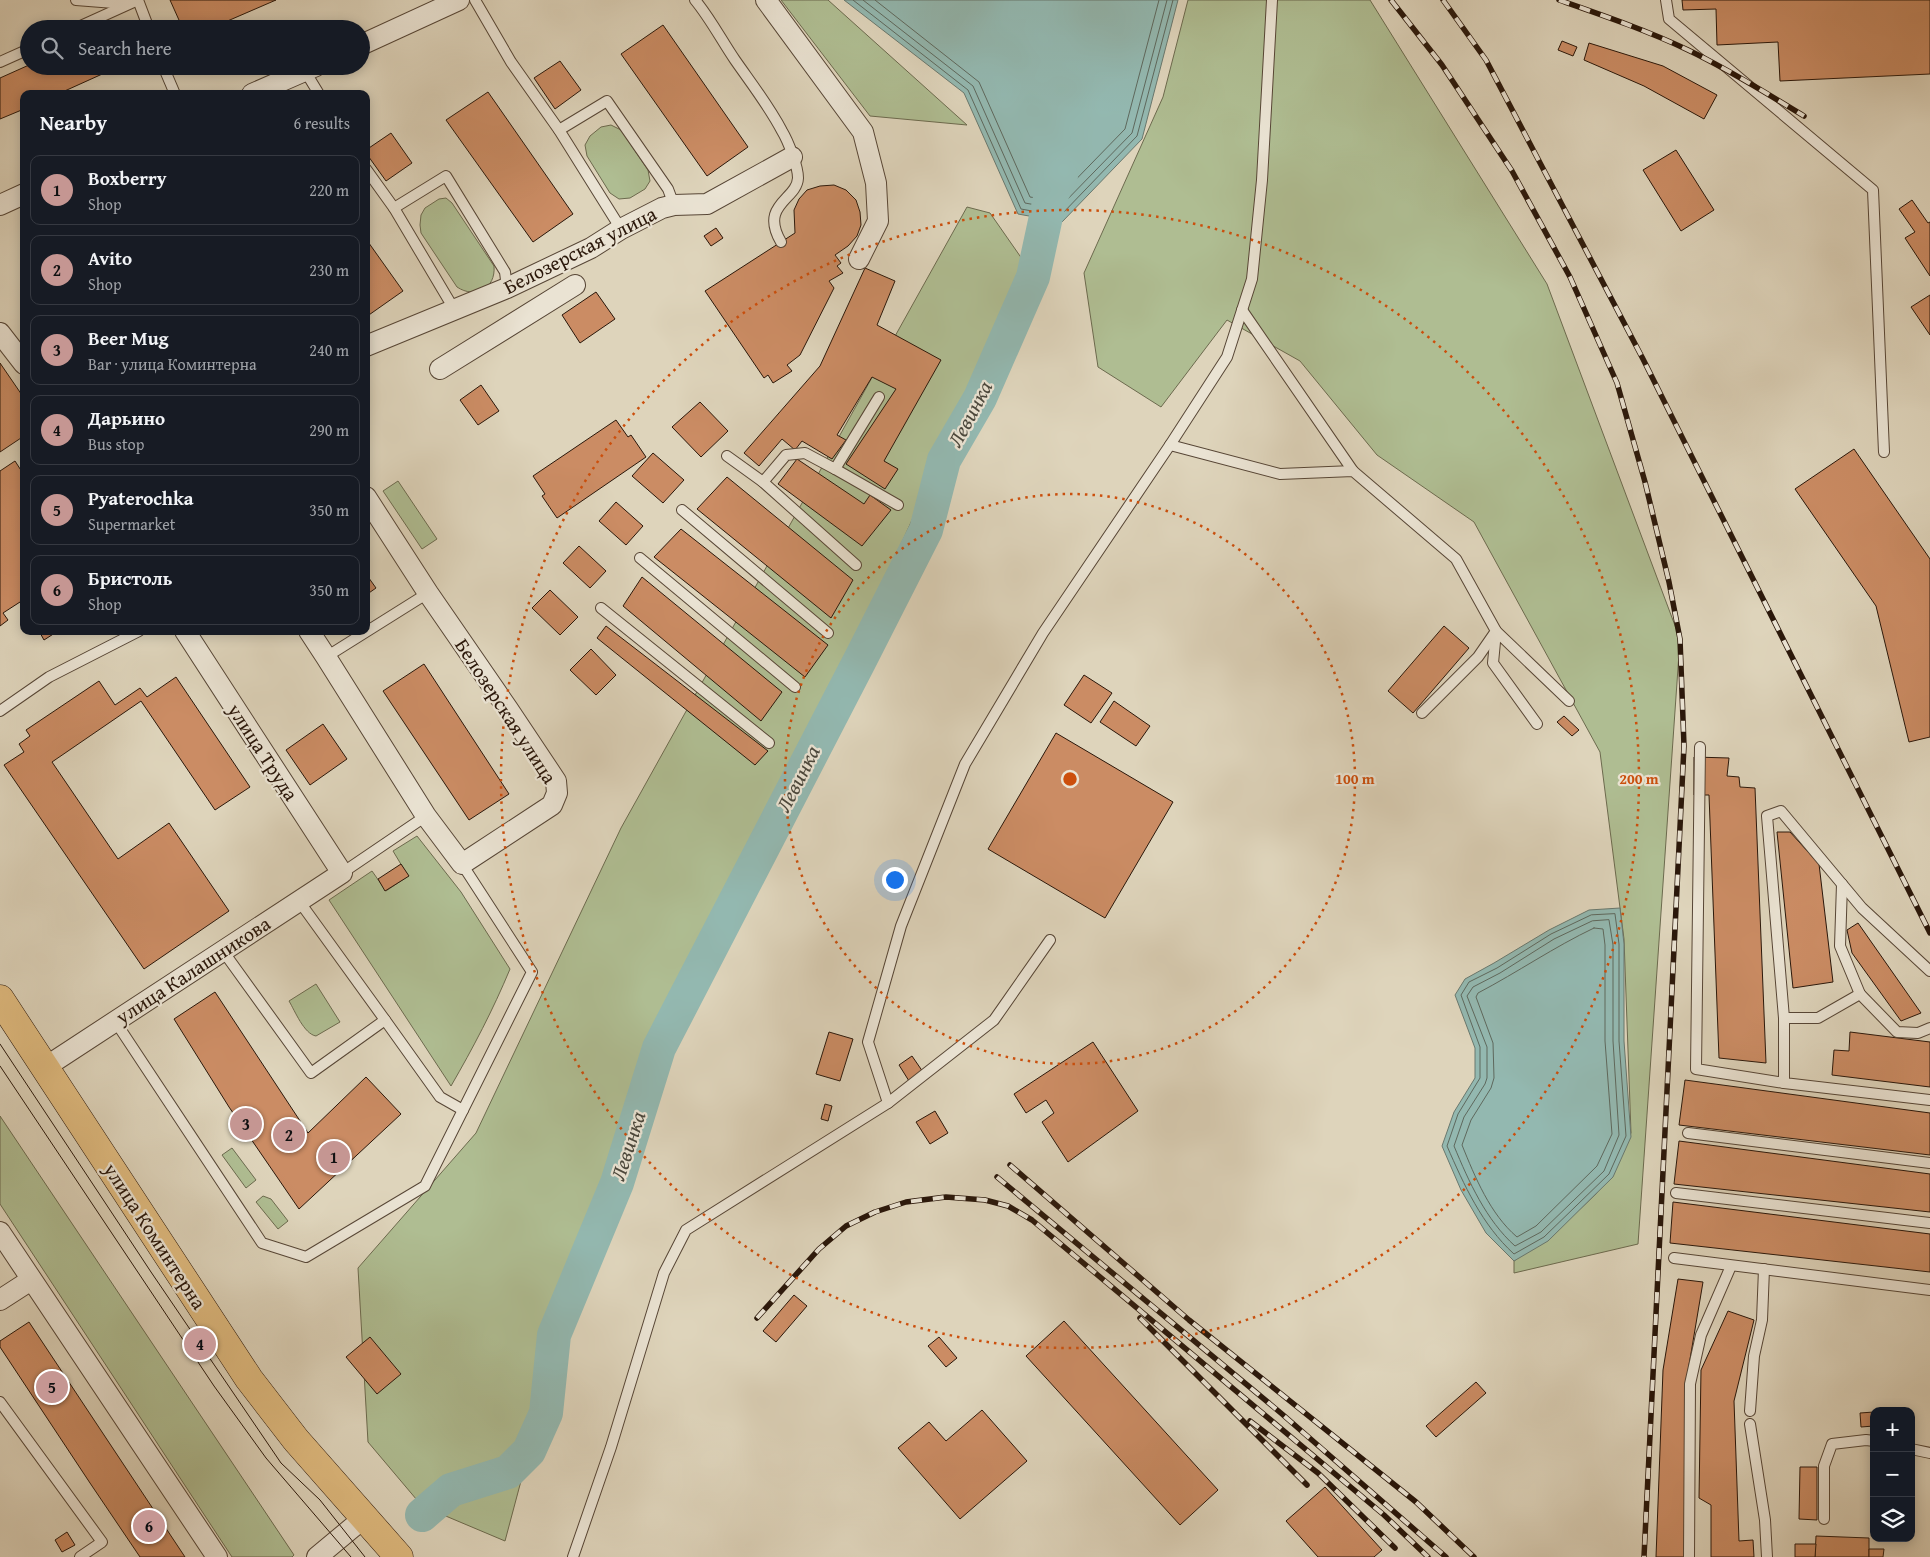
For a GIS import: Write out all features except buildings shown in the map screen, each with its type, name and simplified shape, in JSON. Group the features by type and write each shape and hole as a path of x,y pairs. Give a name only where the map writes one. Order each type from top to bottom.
{"main road":[{"name":"улица Коминтерна","path":"0,999 249,1379 296,1440 399,1557"}],"street":[{"path":"370,41 459,0"},
{"path":"766,0 863,132 876,183 878,221 858,259"},
{"path":"261,90 296,75"},
{"name":"Белозерская улица","path":"370,344 507,288 591,248 620,229 662,208 674,205 707,204 792,157"},
{"path":"0,205 20,196"},
{"path":"440,369 575,285"},
{"path":"507,288 508,303 516,320"},
{"path":"0,333 20,359"},
{"name":"Белозерская улица","path":"370,503 428,594 508,708 556,781 557,793 552,805 462,864"},
{"name":"улица Труда","path":"188,635 342,873"},
{"path":"312,635 426,816 462,864"},
{"name":"улица Калашникова","path":"44,1068 342,873"},
{"path":"0,1232 217,1557"},
{"path":"0,1300 31,1280"},
{"path":"317,1557 364,1517"}],"lane":[{"path":"76,0 136,1"},
{"path":"475,0 511,62 559,130 620,229"},
{"path":"695,0 783,132 797,168 798,180 792,191 779,204 775,217 776,232 781,242"},
{"path":"888,1103 868,1042 901,926 964,764 1043,633 1227,357 1252,279 1263,171 1272,0"},
{"path":"1666,0 1669,19 1873,190 1884,452"},
{"path":"94,20 136,1"},
{"path":"136,1 145,20"},
{"path":"0,62 20,53"},
{"path":"167,75 173,90"},
{"path":"312,75 318,90"},
{"path":"559,130 607,101 668,189 674,205"},
{"path":"370,175 394,208 454,309"},
{"path":"394,208 446,176 505,272 507,288"},
{"path":"1242,310 1353,471 1456,559 1496,632 1568,701"},
{"path":"835,470 879,397"},
{"path":"1170,445 1280,474 1353,471"},
{"path":"763,482 786,455 805,453 898,505"},
{"path":"727,456 763,482 856,565"},
{"path":"682,510 828,633"},
{"path":"640,558 795,687"},
{"path":"370,629 428,594"},
{"path":"601,608 769,743"},
{"path":"1422,713 1478,658 1496,632"},
{"path":"1496,632 1493,663 1537,724"},
{"path":"0,711 49,677 131,635"},
{"path":"326,656 361,635"},
{"path":"1700,747 1696,1069 1784,1083 1930,1100"},
{"path":"1784,1083 1784,1018 1767,816 1781,811 1862,908 1930,971"},
{"path":"342,873 426,816"},
{"path":"115,1021 262,1243 306,1257 425,1186 532,972 462,864"},
{"path":"1842,884 1840,946 1860,994 1897,1032 1918,1034 1930,1028"},
{"path":"299,901 440,1097 463,1110"},
{"path":"573,1557 611,1447 664,1273 686,1230 888,1103 994,1020 1050,940"},
{"path":"223,951 311,1074 385,1020"},
{"path":"1784,1018 1818,1018 1860,994"},
{"path":"1688,1133 1930,1163"},
{"path":"1676,1193 1930,1223"},
{"path":"1674,1258 1930,1290"},
{"path":"1689,1557 1690,1384 1701,1335 1731,1266"},
{"path":"1750,1411 1754,1356 1762,1320 1764,1269"},
{"path":"0,1402 102,1542 80,1557"},
{"path":"1750,1424 1764,1520 1767,1557"},
{"path":"1824,1519 1824,1466 1832,1444 1870,1441"},
{"path":"1915,1450 1930,1453"}],"green space":[{"path":"781,0 828,0 967,125 870,116"},
{"path":"1188,0 1370,0 1547,284 1680,639 1638,1244 1514,1273 1514,1261 1563,1225 1596,1194 1631,1133 1624,939 1600,752 1474,522 1377,455 1300,361 1227,320 1161,407 1098,367 1084,273 1163,97"},
{"path":"611,125 621,130 648,170 650,181 645,189 630,198 619,199 610,193 587,156 585,145 590,136 601,127"},
{"path":"446,198 452,203 494,266 492,281 483,290 471,292 457,287 421,233 421,215 425,208 439,199"},
{"path":"967,207 990,213 1027,266 630,1143 529,1451 505,1541 422,1506 368,1442 358,1268 476,1133 621,828"},
{"path":"398,481 437,539 422,549 383,491"},
{"path":"417,836 461,892 510,969 482,1029 451,1086 329,900 372,871 386,891 408,876 393,851"},
{"path":"316,984 340,1022 316,1036 304,1027 289,1001"},
{"path":"0,1116 294,1555 292,1557 232,1557 0,1204"},
{"path":"232,1148 256,1180 246,1188 222,1155"},
{"path":"263,1196 271,1199 288,1221 278,1229 256,1202"}],"water":[{"path":"844,0 1178,0 1142,139 1062,222 1018,214 964,93"},
{"path":"1620,908 1624,944 1624,1041 1631,1137 1613,1177 1548,1241 1514,1261 1486,1233 1461,1190 1442,1146 1454,1112 1475,1078 1475,1048 1455,995 1465,979 1549,930 1589,910"}],"waterway":[{"name":"Левинка","path":"422,1515 451,1490 508,1472 529,1451 546,1413 554,1335 617,1183 659,1048 926,530 944,460 980,398 1033,277 1050,198 1061,176"}],"tram line":[{"path":"0,1044 151,1272 281,1463 320,1500 365,1557"},
{"path":"0,1066 214,1386 266,1458 351,1557"}],"railway":[{"path":"1391,0 1442,65 1512,171 1570,277 1617,383 1645,482 1669,582 1680,639 1684,746 1644,1557"},
{"path":"1443,0 1486,60 1643,359 1930,933"},
{"path":"1559,0 1640,29 1703,57 1804,116"},
{"path":"1010,1165 1189,1320 1416,1502 1474,1557"},
{"path":"997,1177 1282,1414 1446,1557"},
{"path":"757,1318 819,1249 846,1226 875,1212 906,1202 946,1197 985,1200 1008,1206 1032,1220 1384,1515 1428,1557"},
{"path":"1140,1318 1307,1485"},
{"path":"1250,1421 1318,1473 1395,1548"}],"place":[{"name":"Beer Mug","path":"246,1124"},
{"name":"Avito","path":"289,1135"},
{"name":"Boxberry","path":"334,1157"},
{"name":"Дарьино","path":"200,1344"},
{"name":"Pyaterochka","path":"52,1387"},
{"name":"Бристоль","path":"149,1526"}]}
